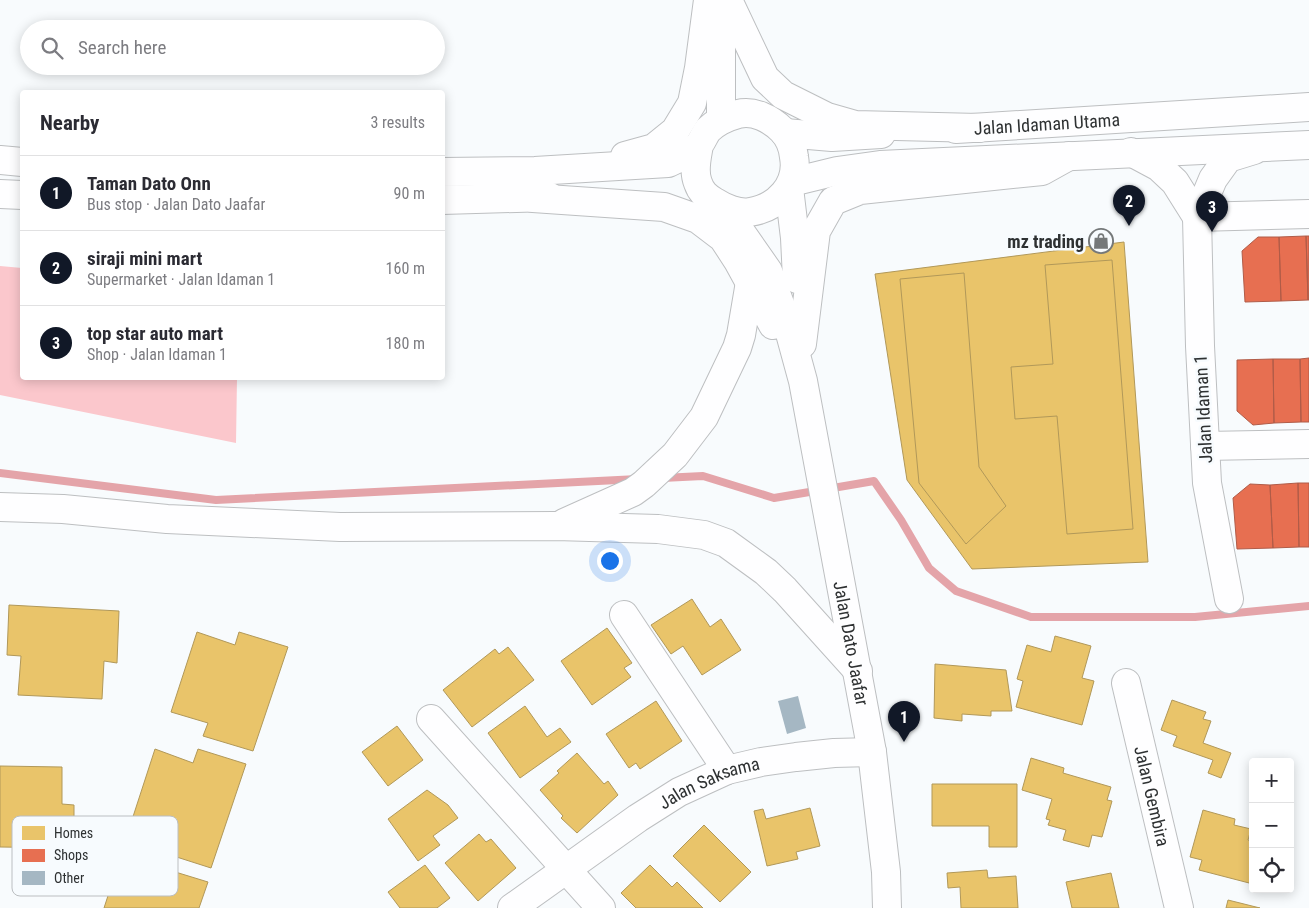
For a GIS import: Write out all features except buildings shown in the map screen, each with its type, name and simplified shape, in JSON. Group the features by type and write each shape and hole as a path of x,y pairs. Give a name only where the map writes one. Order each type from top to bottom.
{"street":[{"path":"535,171 608,161 654,148 674,131 692,103 699,68 708,0"},
{"path":"718,0 721,39 721,120"},
{"path":"728,0 760,116"},
{"path":"728,0 765,78 783,95 826,117 855,125 978,128"},
{"name":"Jalan Idaman Utama","path":"785,133 832,137 1309,106"},
{"path":"445,172 535,171 668,163 684,156 699,145 708,130 721,120 740,113 760,116 774,122 785,133 793,148 796,165 791,185 772,205 749,213 714,201 663,191 533,198 445,200"},
{"name":"Jalan Idaman Utama","path":"791,185 837,171 880,165 1309,144"},
{"path":"699,145 696,167 697,181 714,201"},
{"name":"Jalan Idaman 1","path":"1229,600 1207,483 1200,346 1197,217 1213,179 1228,158 1262,147"},
{"path":"1131,152 1160,167 1175,182 1197,217 1309,214"},
{"path":"800,360 816,231 833,201 860,190 1042,171 1069,156"},
{"path":"0,160 20,162"},
{"name":"Jalan Dato Jaafar","path":"791,185 800,360 872,752 886,872 887,908"},
{"path":"0,194 20,195"},
{"path":"533,198 664,207 698,219 723,238 750,282 772,324 800,360"},
{"name":"Jalan Dato Jaafar","path":"714,201 768,271 800,360"},
{"path":"556,526 633,492 675,456 704,417 737,348 750,282"},
{"path":"1205,446 1309,444"},
{"path":"0,507 63,509 167,519 340,527 556,526 658,529 704,534 726,543 748,557 785,590 858,671"},
{"path":"624,615 727,770"},
{"name":"Jalan Gembira","path":"1126,683 1179,908"},
{"path":"431,719 601,908"},
{"name":"Jalan Saksama","path":"512,908 638,818 679,792 727,770 761,762 796,757 872,752"}],"shaded area":[{"path":"0,266 20,268 20,380 237,380 236,443 0,395"}],"waterway":[{"path":"0,473 216,500 638,479"},
{"path":"662,478 703,476 774,498 874,481 901,520 929,568 956,591 1031,617 1195,617 1309,606"}],"place":[{"name":"siraji mini mart","path":"1129,226"},
{"name":"top star auto mart","path":"1212,232"},
{"name":"mz trading","path":"1101,241"},
{"name":"Taman Dato Onn","path":"904,742"}]}
